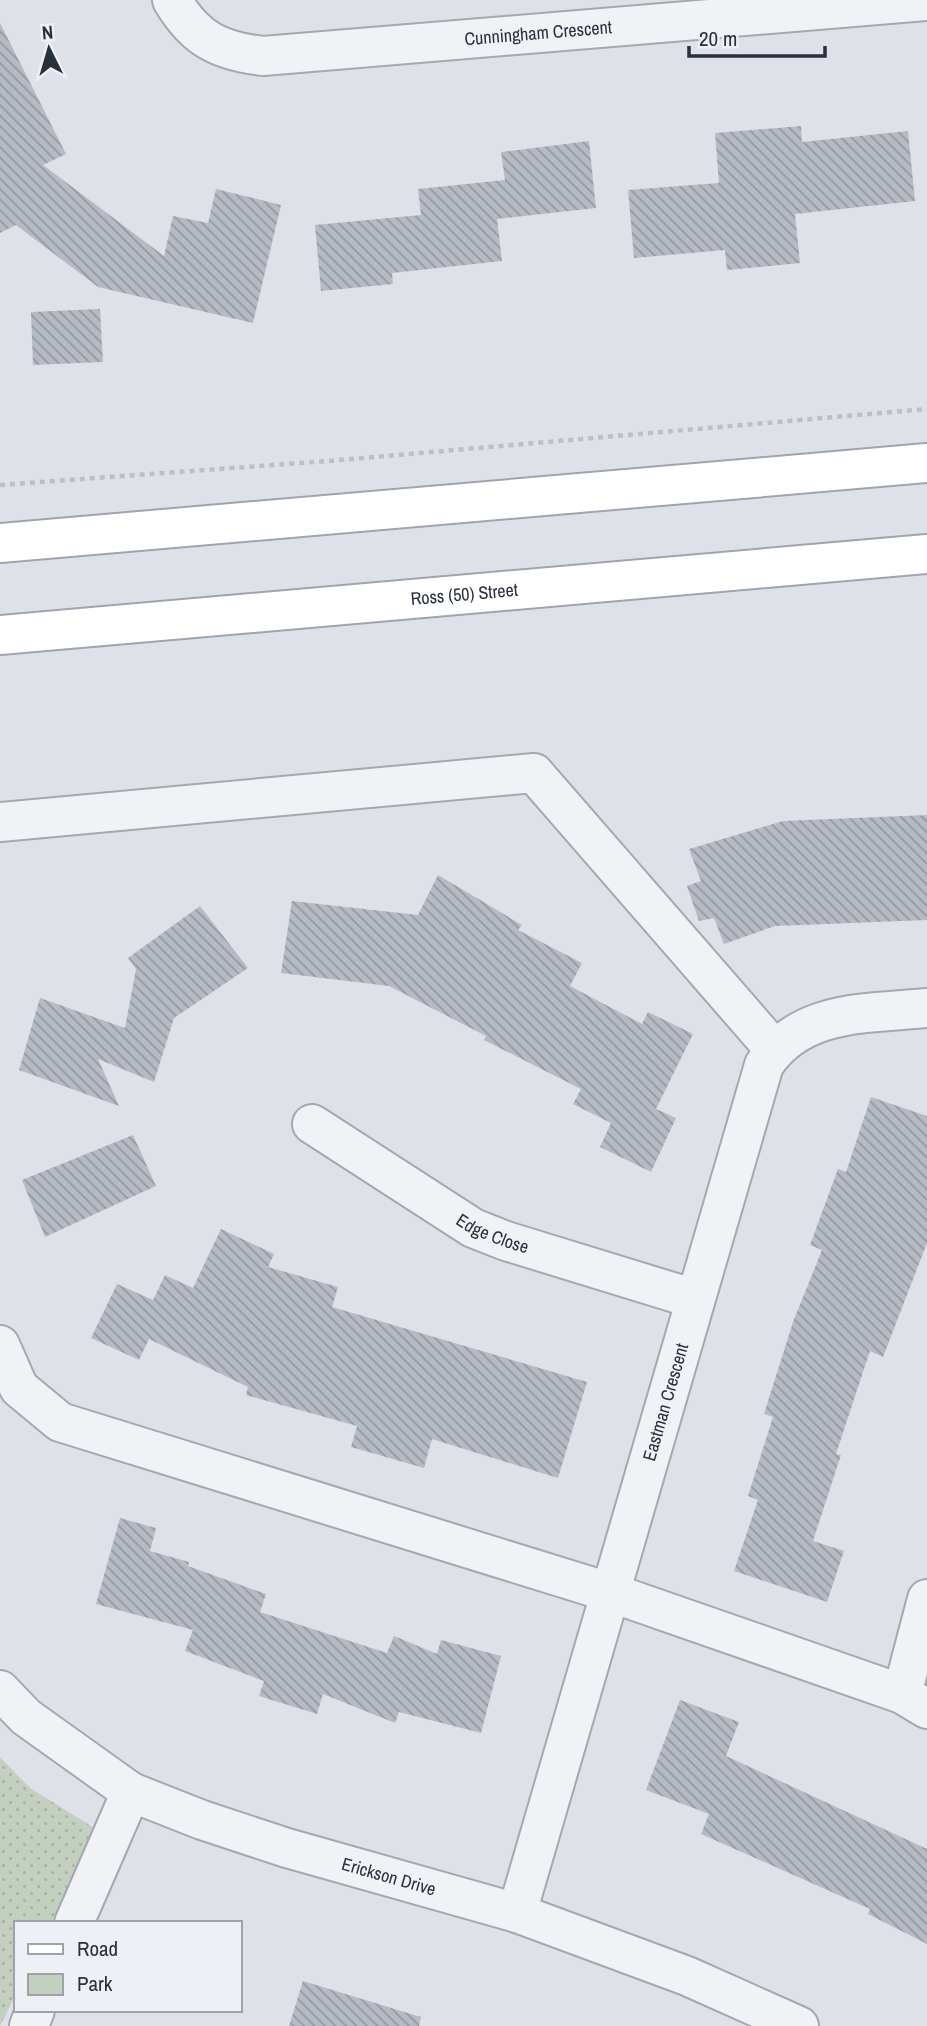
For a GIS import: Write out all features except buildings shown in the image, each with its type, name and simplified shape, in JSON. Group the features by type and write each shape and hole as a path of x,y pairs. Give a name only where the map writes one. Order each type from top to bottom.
{"main road":[{"path":"0,543 927,464"},
{"name":"Ross (50) Street","path":"0,635 927,554"}],"street":[{"name":"Cunningham Crescent","path":"172,0 194,32 235,53 263,56 927,1"},
{"path":"0,822 534,773 774,1049"},
{"name":"Eastman Crescent","path":"517,1913 612,1593 757,1084 774,1049 809,1024 830,1018 927,1008"},
{"name":"Edge Close","path":"312,1124 472,1228 695,1299"},
{"path":"0,1345 19,1388 60,1422 612,1593 915,1702 927,1599"},
{"name":"Erickson Drive","path":"0,1690 26,1717 131,1793 288,1848 517,1913 687,1976 799,2026"},
{"path":"75,1921 131,1793"}],"path":[{"path":"0,485 328,461 927,409"}],"green space":[{"path":"0,1757 30,1788 96,1829 52,1921 14,1921 14,1998 0,2026"}]}
